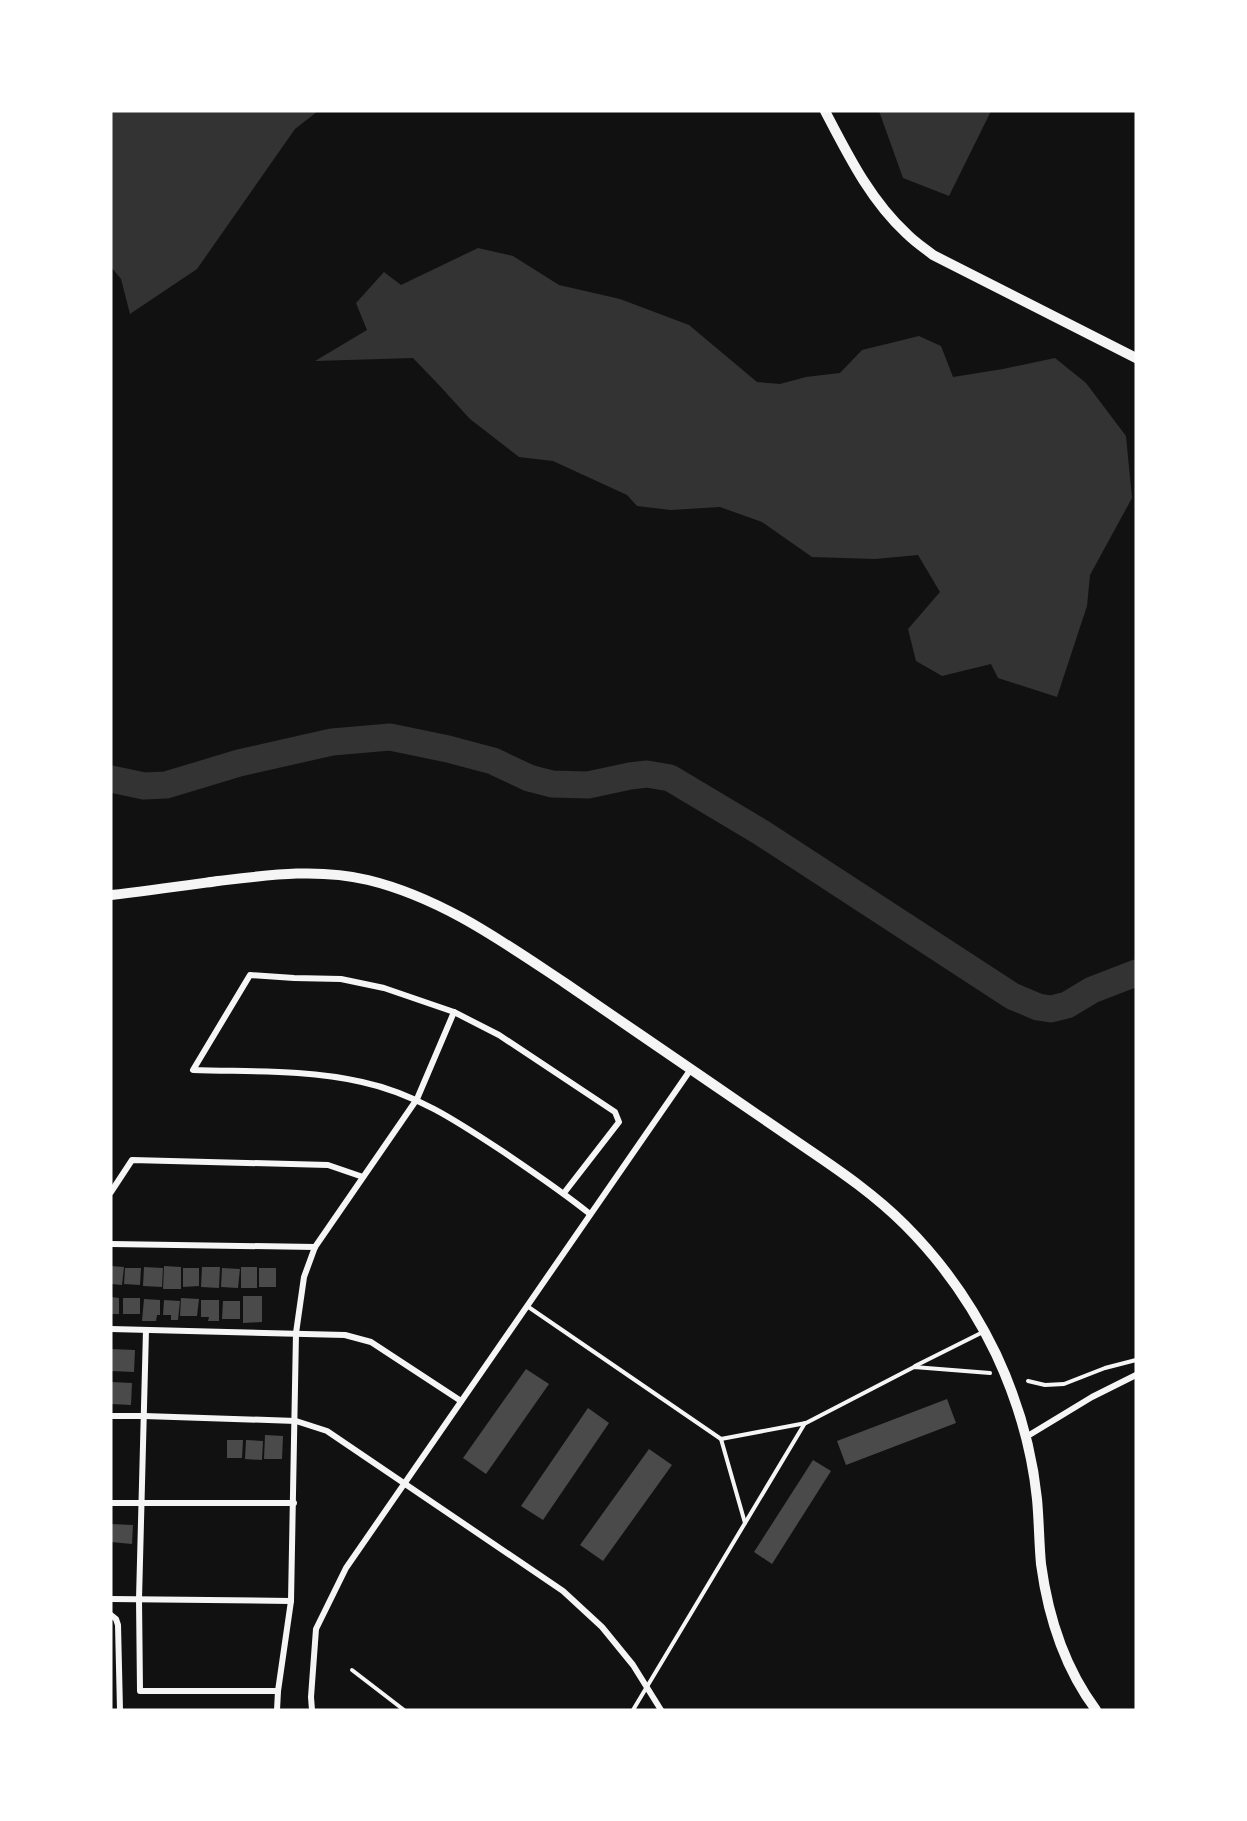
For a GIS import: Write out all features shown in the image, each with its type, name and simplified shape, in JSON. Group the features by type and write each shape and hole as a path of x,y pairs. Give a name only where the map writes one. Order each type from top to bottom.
{"street":[{"path":"825,111 852,163 871,192 906,234 933,255 1136,357"},
{"path":"111,895 275,874 319,873 366,879 405,891 451,911 494,936 691,1069 877,1199 928,1250 968,1302 997,1357 1014,1398 1026,1437 1037,1498 1041,1560 1047,1601 1058,1639 1071,1668 1096,1710"},
{"path":"564,1193 619,1122 615,1112 499,1035 454,1012 384,988 341,980 250,975 193,1071 310,1073 363,1082 417,1099 465,1126 564,1193 590,1214"},
{"path":"277,1710 291,1601 296,1333 304,1277 315,1247 417,1099 454,1012"},
{"path":"312,1710 316,1629 346,1568 691,1069"},
{"path":"111,1192 132,1160 328,1165 363,1178"},
{"path":"111,1244 315,1247"},
{"path":"111,1329 345,1335 371,1342 461,1401"},
{"path":"146,1330 139,1599 140,1691 278,1691"},
{"path":"1026,1437 1092,1397 1136,1375"},
{"path":"111,1416 296,1421 327,1431 563,1591 602,1627 633,1665 661,1710"},
{"path":"111,1503 294,1503"},
{"path":"111,1599 291,1601"},
{"path":"111,1616 116,1619 118,1625 120,1710"}],"lane":[{"path":"526,1306 721,1439 745,1523"},
{"path":"721,1439 806,1423 984,1331"},
{"path":"1028,1381 1045,1385 1064,1384 1106,1368 1136,1360"},
{"path":"914,1367 990,1373"},
{"path":"633,1710 806,1423"},
{"path":"352,1670 404,1710"}],"shaded area":[{"path":"111,111 318,111 295,129 197,269 130,314 121,279 111,267"},
{"path":"879,111 991,111 949,196 903,178"},
{"path":"478,248 513,256 559,285 620,299 689,325 757,382 780,384 806,377 840,373 862,350 919,336 941,346 953,377 1055,358 1086,383 1126,436 1132,498 1090,575 1087,606 1057,697 998,678 991,664 942,676 916,661 908,629 940,592 918,555 875,559 812,557 762,522 720,507 671,510 637,506 627,495 553,461 519,457 470,419 413,358 315,361 367,330 356,303 384,272 401,285"}],"building":[{"path":"111,1266 124,1267 122,1285 111,1284"},
{"path":"164,1266 181,1267 181,1289 163,1289"},
{"path":"144,1267 163,1268 162,1287 143,1286"},
{"path":"202,1267 220,1267 219,1288 201,1287"},
{"path":"241,1267 257,1267 257,1288 241,1288"},
{"path":"125,1268 141,1268 140,1285 124,1284"},
{"path":"183,1268 199,1268 199,1286 183,1287"},
{"path":"222,1268 240,1269 238,1288 221,1287"},
{"path":"259,1268 276,1268 276,1287 259,1287"},
{"path":"243,1296 262,1296 262,1322 243,1323"},
{"path":"111,1297 119,1298 119,1314 111,1314"},
{"path":"123,1298 140,1298 140,1314 123,1314"},
{"path":"181,1298 199,1299 197,1316 180,1316"},
{"path":"144,1299 160,1300 160,1315 157,1315 156,1321 142,1321"},
{"path":"164,1300 180,1301 178,1320 171,1320 171,1315 163,1315"},
{"path":"201,1300 219,1300 219,1321 208,1321 209,1317 201,1317"},
{"path":"223,1301 240,1301 240,1319 222,1319"},
{"path":"111,1349 135,1350 134,1372 111,1371"},
{"path":"526,1369 549,1384 486,1474 463,1458"},
{"path":"111,1382 132,1383 131,1405 111,1404"},
{"path":"947,1399 956,1423 846,1465 837,1441"},
{"path":"588,1408 609,1423 543,1520 521,1506"},
{"path":"265,1435 283,1436 282,1459 264,1459"},
{"path":"227,1440 243,1440 242,1458 227,1458"},
{"path":"246,1440 263,1441 262,1460 245,1459"},
{"path":"649,1449 672,1465 603,1561 580,1545"},
{"path":"813,1460 831,1471 772,1564 754,1552"},
{"path":"111,1524 133,1525 132,1544 111,1542"}],"waterway":[{"path":"111,779 144,786 166,785 239,763 332,742 390,737 493,761 529,778 552,784 588,785 647,774 670,778 762,833 1012,996 1038,1007 1051,1009 1067,1005 1092,990 1136,973"}]}
